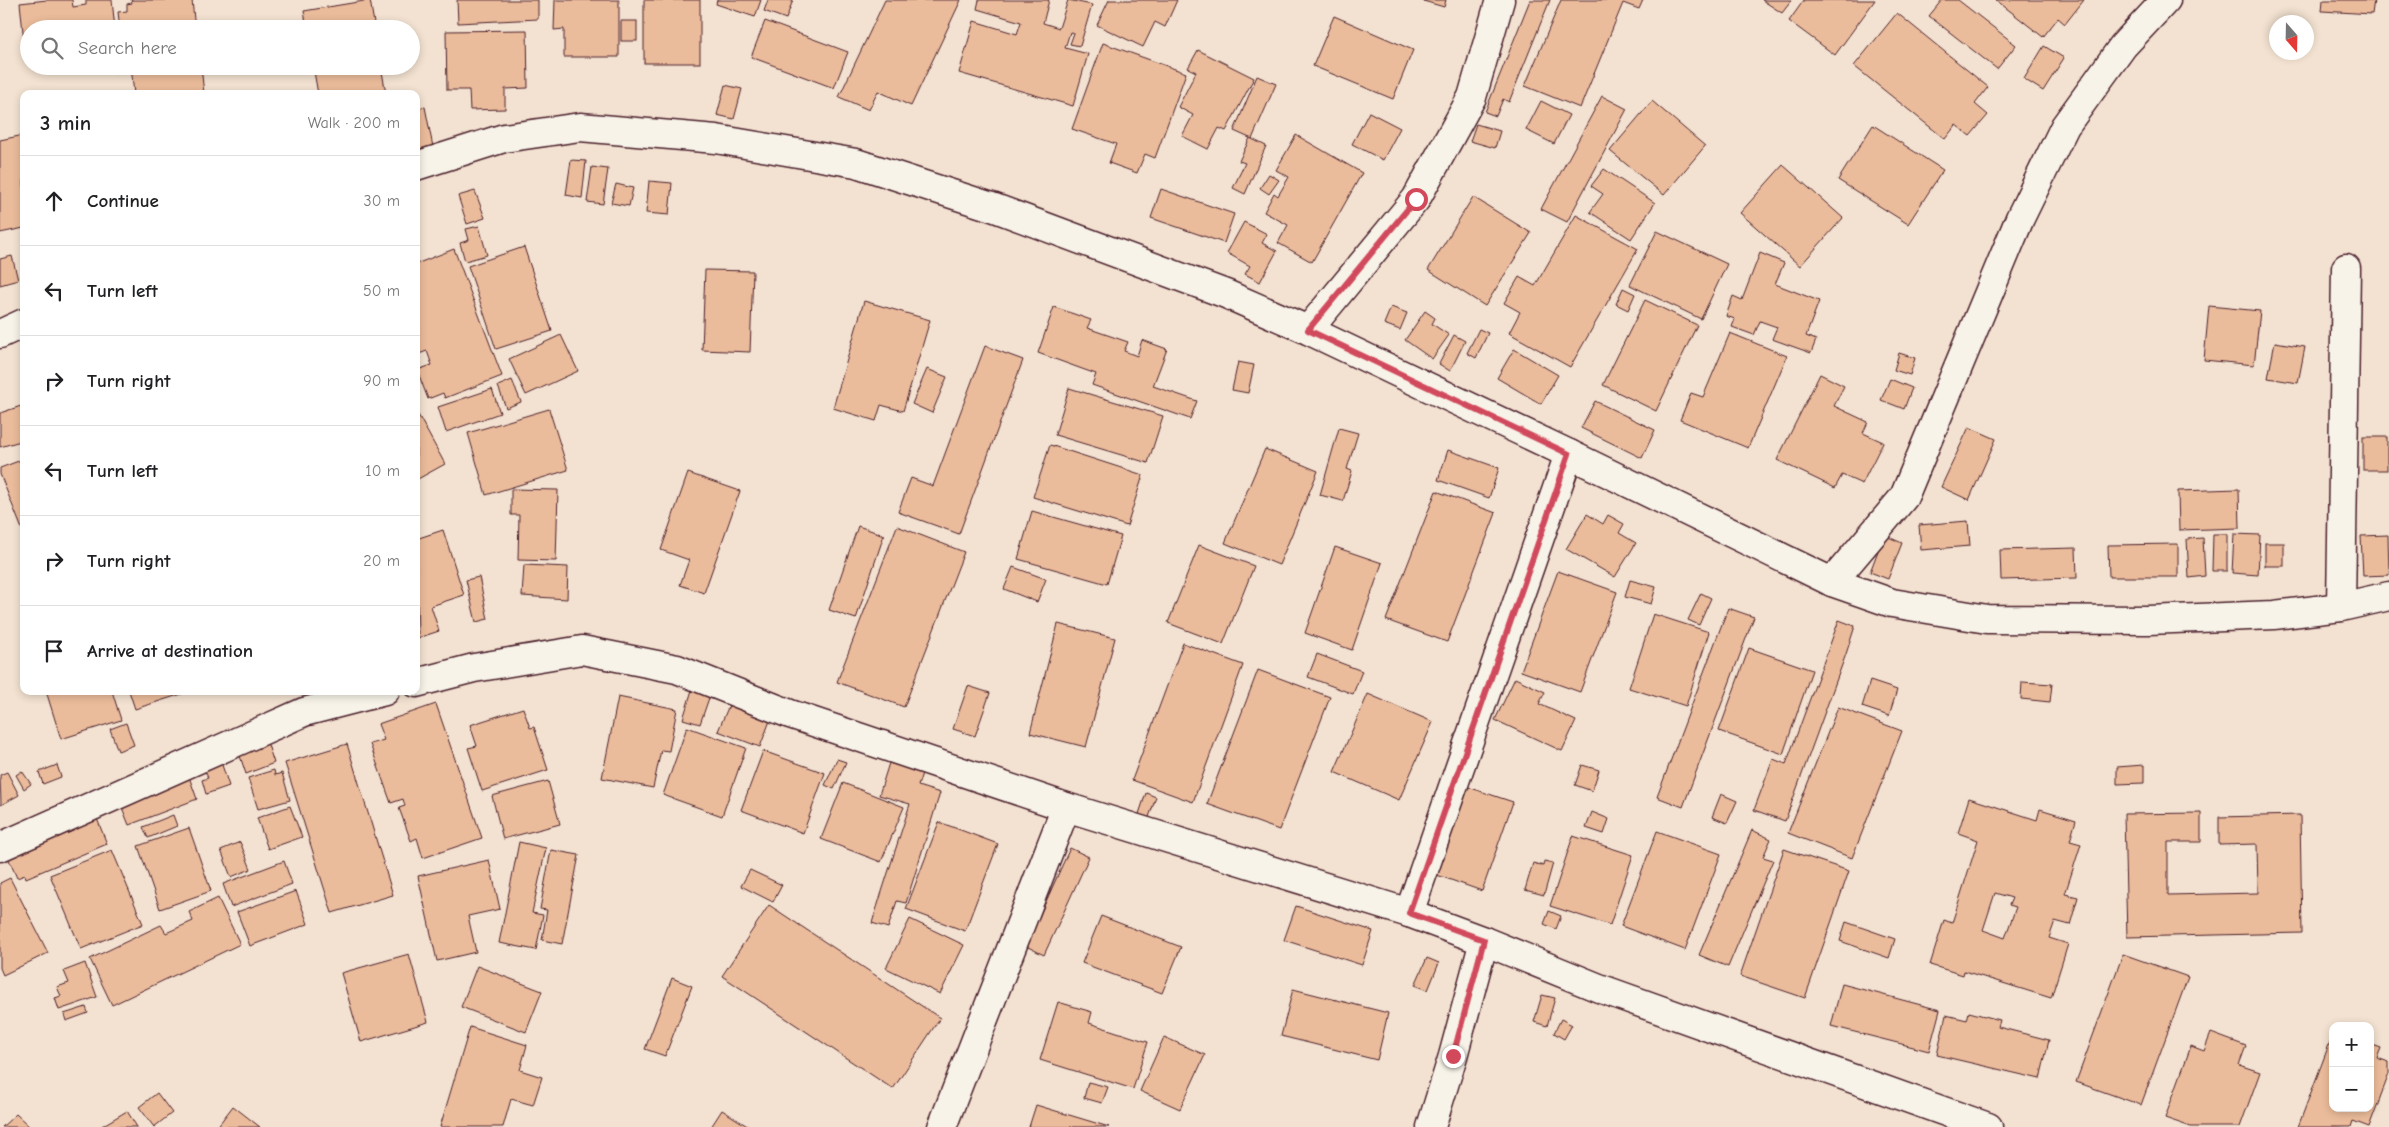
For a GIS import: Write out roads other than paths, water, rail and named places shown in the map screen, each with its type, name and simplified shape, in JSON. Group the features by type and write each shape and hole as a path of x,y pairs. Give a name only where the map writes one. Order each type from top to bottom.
{"street":[{"path":"1308,330 1416,199 1472,97 1500,0"},
{"path":"1832,582 1904,498 2020,218 2065,126 2123,46 2166,0"},
{"path":"420,165 504,138 580,127 716,139 856,163 995,208 1208,287 1308,330 1832,582 1892,603 1987,619 2148,620 2274,615 2341,607 2389,596"},
{"path":"2341,607 2346,268"},
{"path":"0,334 20,325"},
{"path":"1409,913 1569,454"},
{"path":"420,682 474,668 582,650 678,668 790,714 1066,807 1409,913 1484,940 1600,988 1988,1127"},
{"path":"0,847 304,712 370,695"},
{"path":"942,1127 1066,807"},
{"path":"1430,1127 1453,1056 1484,940"}]}
